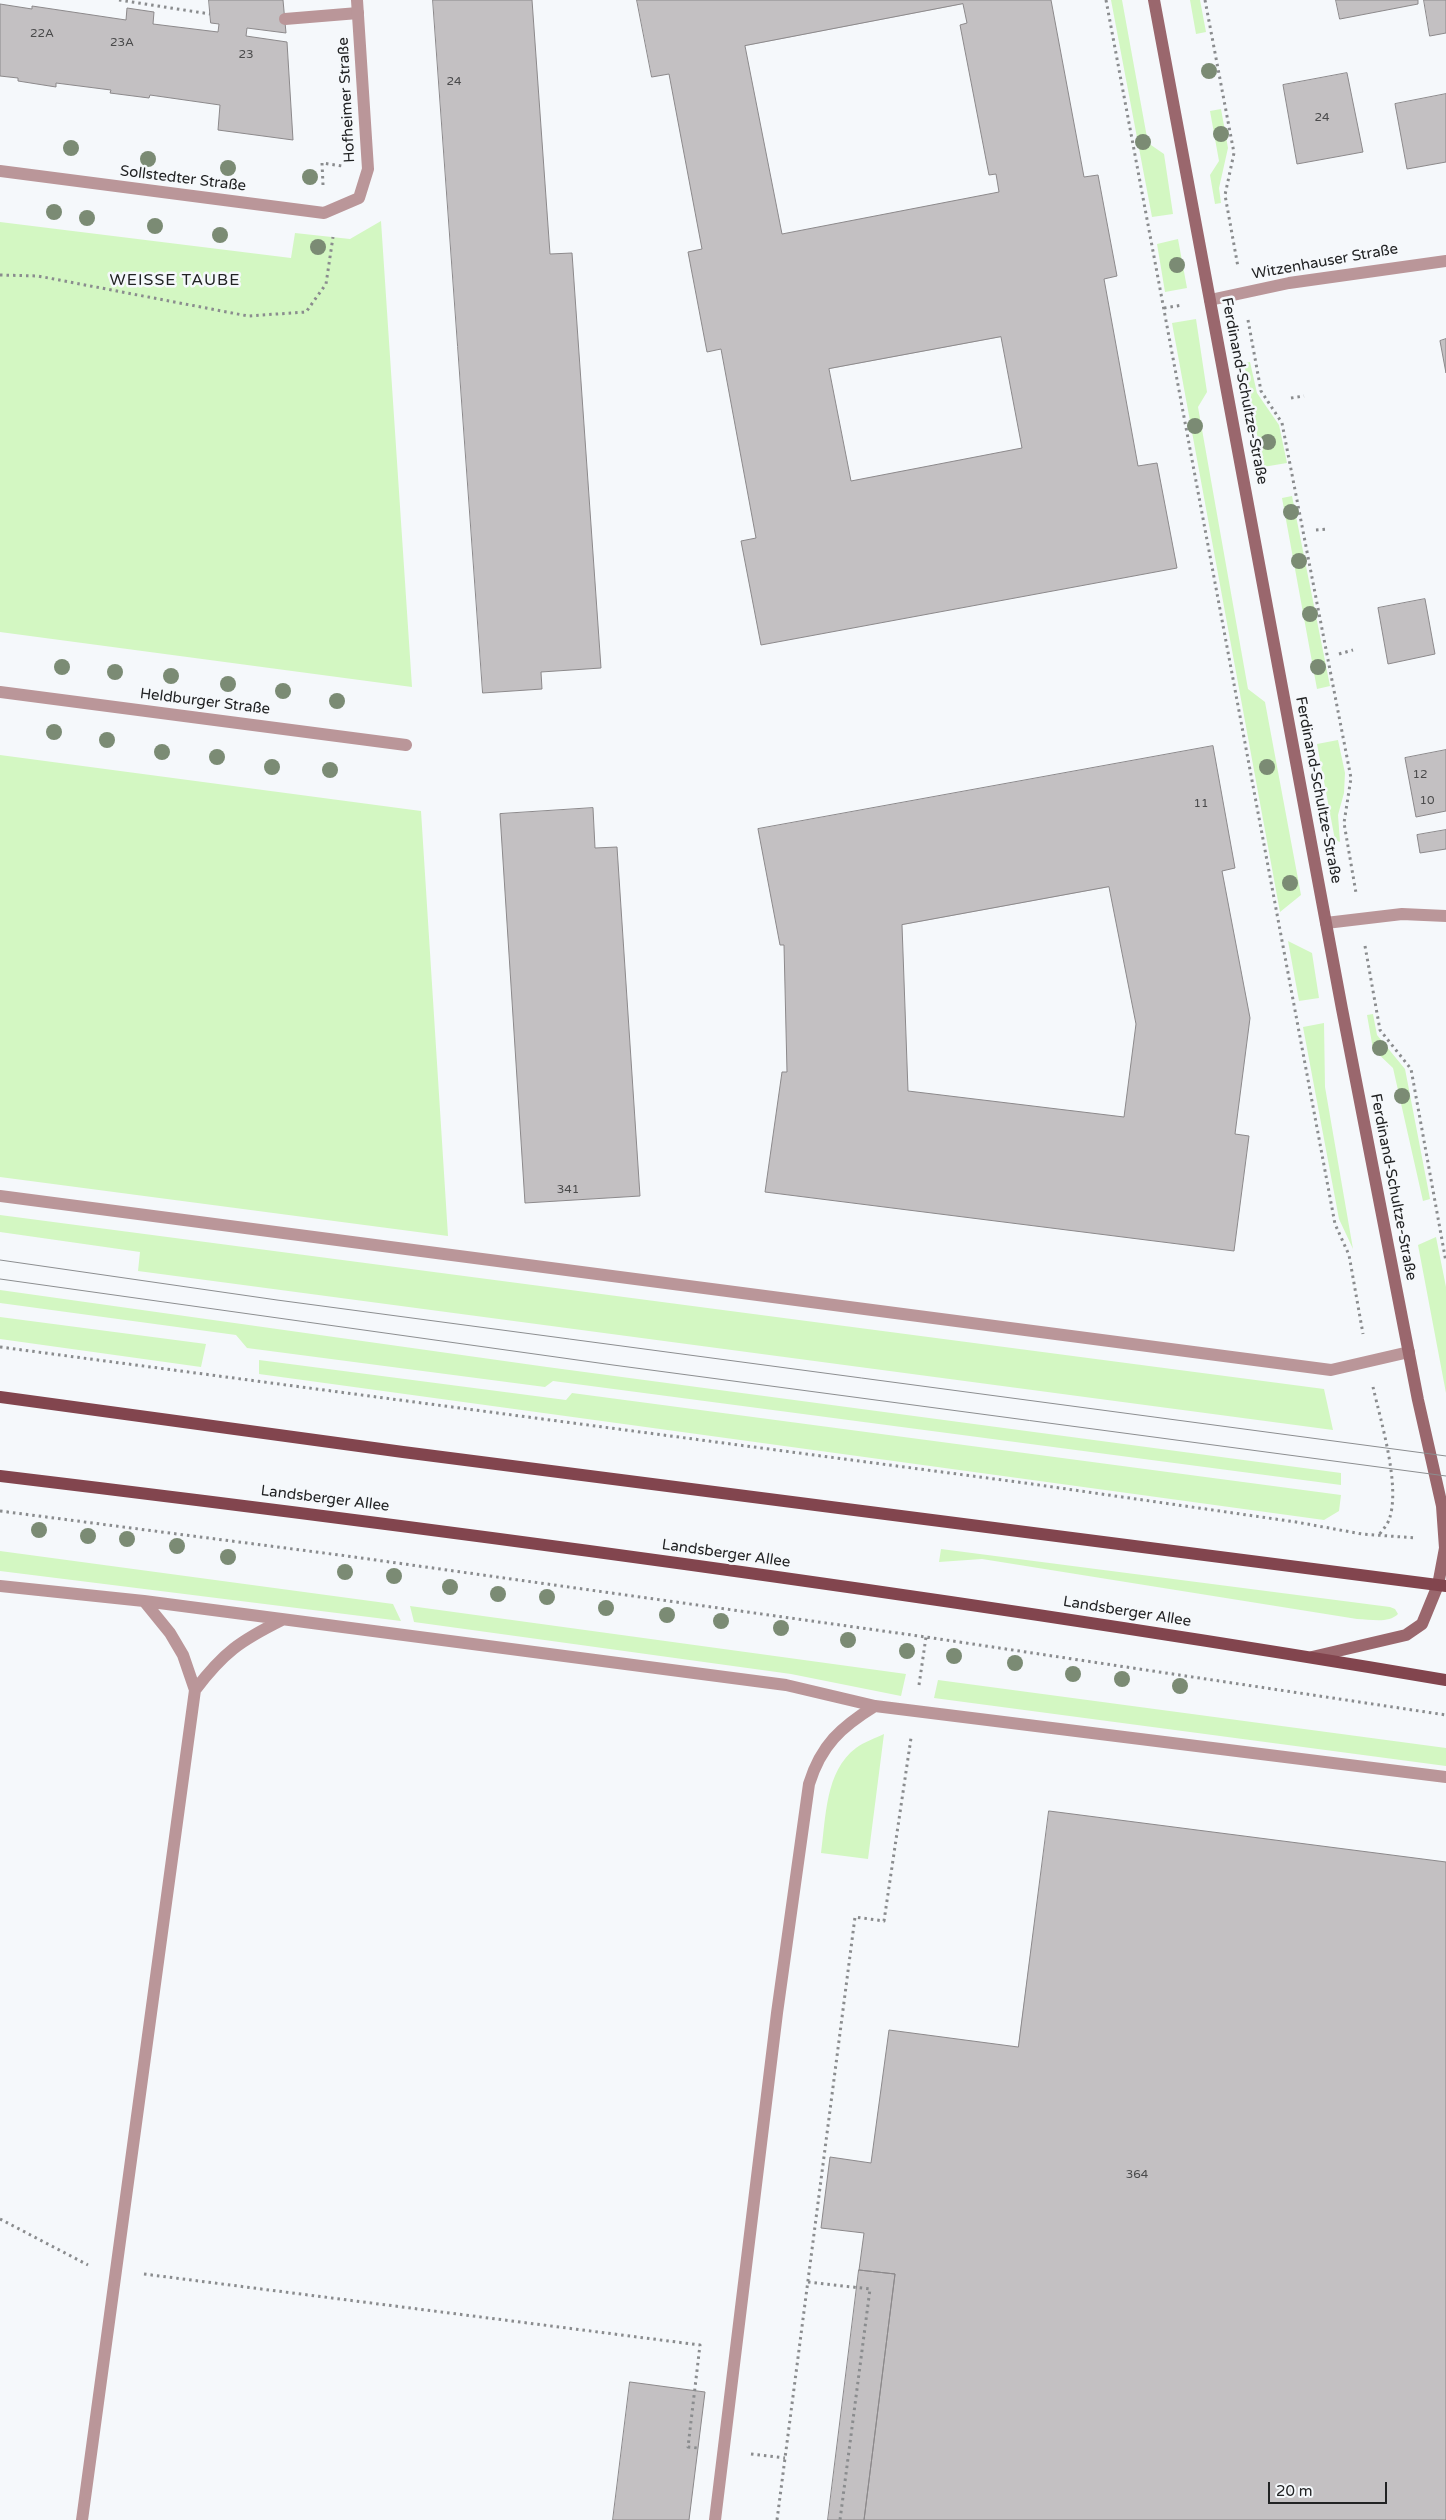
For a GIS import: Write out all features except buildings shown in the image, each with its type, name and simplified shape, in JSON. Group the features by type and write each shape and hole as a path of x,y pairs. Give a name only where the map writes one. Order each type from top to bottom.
{"main road":[{"path":"0,1397 403,1452 1442,1585"},
{"name":"Landsberger Allee","path":"0,1476 459,1533 921,1597 1312,1657 1446,1680"}],"street":[{"name":"Hofheimer Straße","path":"324,213 359,198 368,169 357,0"},
{"name":"Ferdinand-Schultze-Straße","path":"1154,0 1326,923 1409,1352 1442,1506 1445,1548 1442,1585 1422,1624 1406,1635 1312,1657"},
{"path":"285,19 358,13"},
{"name":"Sollstedter Straße","path":"0,171 324,213"},
{"name":"Witzenhauser Straße","path":"1210,300 1289,283 1446,261"},
{"name":"Heldburger Straße","path":"0,692 406,745"},
{"path":"1326,923 1402,914 1446,916"},
{"path":"0,1196 1300,1367 1331,1370 1409,1352"},
{"path":"0,1586 144,1601 786,1685 875,1706 1446,1777"},
{"path":"82,2520 195,1690 183,1655 170,1633 144,1601"},
{"path":"195,1690 225,1655 245,1639 282,1620"},
{"path":"715,2520 777,2013 809,1784 816,1763 834,1737 851,1721 875,1706"}],"path":[{"path":"119,0 210,14"},
{"path":"1106,0 1335,1224 1348,1255 1393,1482 1393,1500 1388,1521 1378,1536"},
{"path":"1205,0 1234,153 1225,195 1260,390 1282,423 1348,760 1351,778 1344,823 1380,1030 1411,1069 1446,1262"},
{"path":"0,275 38,276 248,316 306,312 326,284 333,240 324,213"},
{"path":"1291,398 1304,396"},
{"path":"1316,530 1328,529"},
{"path":"1339,654 1353,650"},
{"path":"0,1347 1025,1483 1378,1536 1444,1540"},
{"path":"0,1511 347,1556 926,1637 1446,1714"},
{"path":"777,2520 855,1918 884,1921 926,1637"},
{"path":"0,2219 90,2265 116,2271 700,2345 688,2447 785,2458"},
{"path":"808,2282 870,2289 840,2520"}],"green space":[{"path":"1111,0 1122,0 1148,143 1164,154 1173,214 1152,217"},
{"path":"1190,0 1200,0 1206,32 1196,34"},
{"path":"1221,109 1228,148 1219,188 1221,203 1215,204 1210,175 1219,161 1210,111"},
{"path":"381,221 412,687 0,632 0,222 291,258 295,233 350,239"},
{"path":"1178,239 1187,288 1165,292 1157,244"},
{"path":"1196,319 1207,392 1198,407 1248,689 1265,702 1301,895 1280,912 1172,323"},
{"path":"1250,362 1257,393 1279,425 1287,463 1263,467 1244,363"},
{"path":"1292,496 1330,686 1317,689 1282,498"},
{"path":"1338,740 1345,773 1344,793 1338,815 1340,842 1335,840 1317,744"},
{"path":"0,755 421,811 448,1236 0,1177"},
{"path":"1288,941 1312,953 1319,998 1299,1001"},
{"path":"1373,1014 1377,1035 1405,1069 1430,1199 1423,1201 1393,1068 1373,1049 1367,1015"},
{"path":"1324,1023 1325,1087 1353,1249 1339,1219 1303,1027"},
{"path":"0,1215 1324,1389 1333,1430 138,1271 140,1252 0,1232"},
{"path":"1436,1237 1446,1287 1446,1393 1418,1245"},
{"path":"0,1290 547,1367 1341,1473 1341,1485 553,1381 545,1387 247,1348 236,1335 0,1303"},
{"path":"0,1317 206,1344 201,1367 0,1339"},
{"path":"259,1360 566,1400 572,1393 1341,1495 1339,1511 1324,1520 259,1374"},
{"path":"941,1549 1390,1607 1395,1609 1398,1614 1384,1620 1357,1619 982,1559 939,1562"},
{"path":"0,1551 393,1604 401,1621 0,1571"},
{"path":"410,1606 906,1674 901,1696 791,1674 414,1622"},
{"path":"938,1680 1446,1748 1446,1766 934,1698"},
{"path":"884,1734 868,1859 821,1853 826,1810 838,1769 856,1748"}],"tram line":[{"path":"0,1260 277,1300 1446,1456"},
{"path":"0,1279 613,1365 1446,1476"}],"district":[{"name":"WEISSE TAUBE","path":"175,281"}]}
